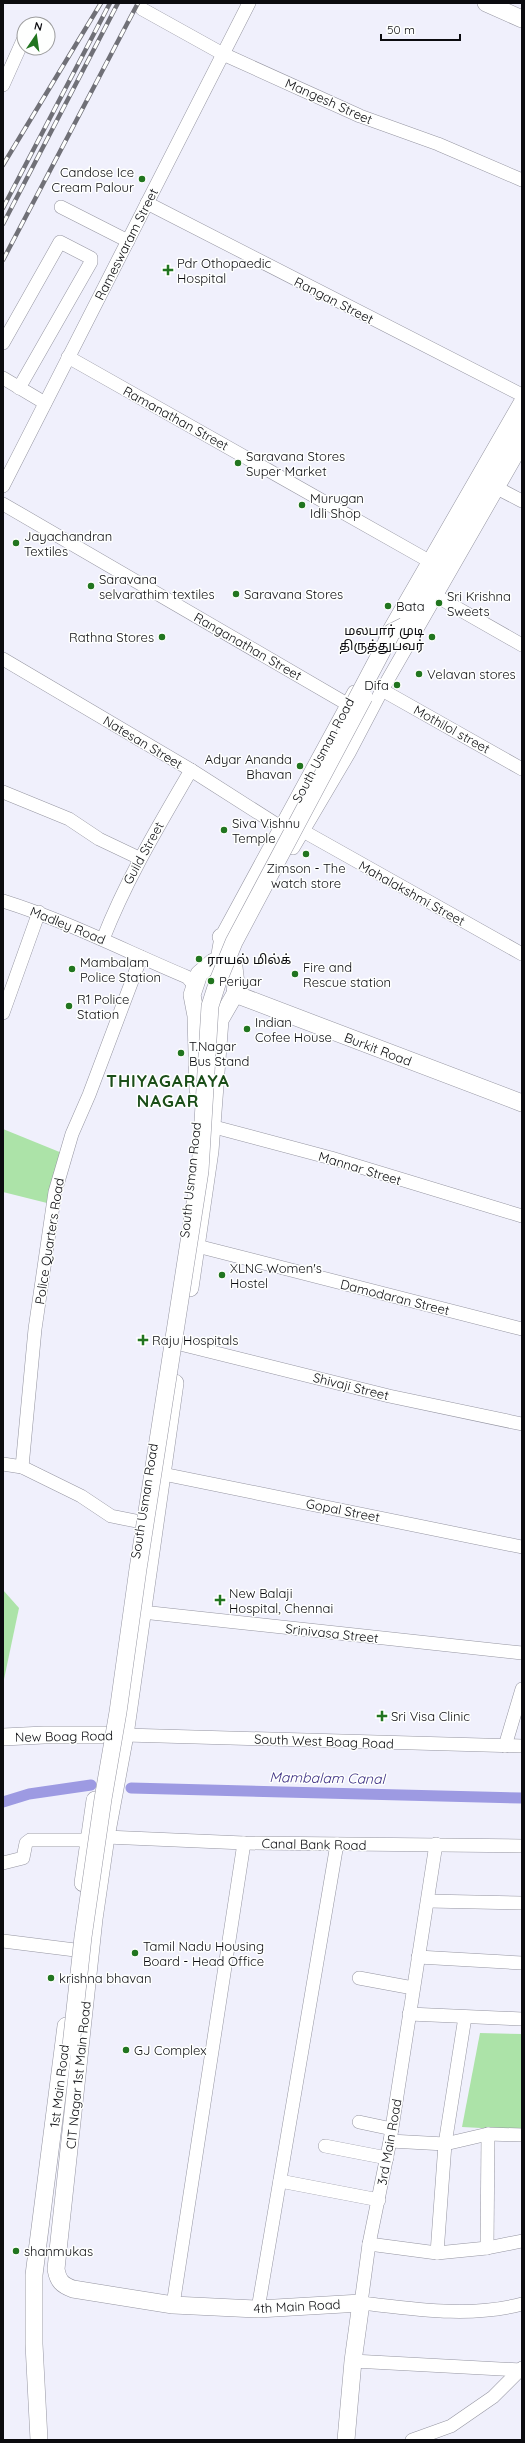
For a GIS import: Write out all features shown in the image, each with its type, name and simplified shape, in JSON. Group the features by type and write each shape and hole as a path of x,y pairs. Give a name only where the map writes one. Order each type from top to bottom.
{"main road":[{"path":"486,3 522,20"},
{"path":"511,3 522,8"},
{"name":"South Usman Road","path":"51,2228 55,2181 85,1922 200,1171 210,1006 218,981 234,942 351,721 522,422"},
{"path":"449,572 449,565 522,438"},
{"path":"221,938 228,935 251,896 392,632 404,626"},
{"path":"194,985 199,974 217,960 226,961 234,968"},
{"name":"South Usman Road","path":"126,1736 180,1344 197,1246 205,1125 220,1020 235,994 236,984 234,968"},
{"name":"South Usman Road","path":"107,1734 141,1522 196,1148 205,1125 196,1016 192,1002 194,985"},
{"name":"Burkit Road","path":"235,994 522,1103"},
{"path":"196,1016 220,1020"},
{"name":"New Boag Road","path":"3,1738 107,1734 126,1736"},
{"name":"1st Main Road","path":"39,2440 34,2344 34,2275 51,2228 83,1951 88,1840 107,1734"},
{"path":"83,1951 126,1736"},
{"name":"4th Main Road","path":"51,2228 57,2278 60,2282 73,2289 173,2305 258,2309 361,2303"},
{"name":"3rd Main Road","path":"346,2440 353,2360 361,2303"}],"street":[{"name":"Rameswaram Street","path":"3,486 249,3"},
{"name":"Mangesh Street","path":"142,9 222,54 360,116 438,144 522,180"},
{"path":"3,85 16,56"},
{"name":"Rangan Street","path":"147,203 522,395"},
{"path":"61,207 128,240"},
{"path":"3,343 60,242 91,258 91,262 19,388"},
{"name":"Ramanathan Street","path":"68,357 429,561"},
{"path":"3,378 45,403"},
{"name":"South Usman Road","path":"217,960 221,938 282,828 347,704 522,399"},
{"name":"South Usman Road","path":"234,968 236,954 303,831 349,753 382,690 522,446"},
{"path":"497,488 522,501"},
{"name":"Ranganathan Street","path":"3,504 368,716"},
{"path":"436,596 522,645"},
{"name":"Natesan Street","path":"3,659 191,770 282,828"},
{"name":"Mothilol street","path":"382,690 522,769"},
{"name":"Guild Street","path":"103,939 121,893 139,858 191,770"},
{"path":"3,792 69,818 99,839 139,858"},
{"name":"Mahalakshmi Street","path":"303,831 522,954"},
{"name":"Madley Road","path":"3,901 38,912 103,939 187,976 194,985"},
{"path":"3,1012 38,912"},
{"name":"Police Quarters Road","path":"22,1467 35,1329 55,1192 72,1134 89,1095 141,957"},
{"name":"Mannar Street","path":"205,1125 331,1158 522,1216"},
{"name":"Damodaran Street","path":"197,1246 522,1329"},
{"name":"Shivaji Street","path":"180,1344 389,1396 522,1424"},
{"path":"3,1464 22,1467 81,1496 112,1516 141,1522"},
{"name":"Gopal Street","path":"163,1474 522,1547"},
{"name":"Srinivasa Street","path":"142,1612 522,1653"},
{"path":"505,1746 522,1689"},
{"name":"South West Boag Road","path":"126,1736 522,1746"},
{"name":"Canal Bank Road","path":"106,1837 244,1843 522,1846"},
{"path":"3,1863 24,1858 26,1844 30,1840 88,1840"},
{"path":"173,2305 244,1843"},
{"path":"258,2309 337,1844"},
{"name":"3rd Main Road","path":"361,2303 369,2244 391,2135 436,1844"},
{"path":"428,1901 522,1902"},
{"path":"3,1941 83,1951"},
{"path":"418,1957 522,1963"},
{"path":"360,1978 414,1988"},
{"path":"409,2014 522,2019"},
{"path":"437,2253 445,2144 465,2017"},
{"path":"359,2122 391,2135 445,2144 488,2134 522,2135"},
{"path":"487,2248 488,2134"},
{"path":"325,2146 387,2158"},
{"path":"280,2181 379,2200"},
{"path":"369,2244 437,2253 487,2248 522,2240"},
{"name":"4th Main Road","path":"361,2303 475,2313 501,2310 522,2304"},
{"path":"353,2360 521,2369"},
{"path":"412,2440 451,2426 493,2397 521,2369"}],"green space":[{"path":"3,1129 62,1153 47,1203 3,1192"},
{"path":"3,1590 19,1608 3,1684"},
{"path":"480,2033 522,2034 522,2130 462,2127"}],"waterway":[{"name":"Mambalam Canal","path":"3,1802 29,1794 91,1785"},
{"name":"Mambalam Canal","path":"131,1788 522,1798"}],"railway":[{"path":"3,165 101,3"},
{"path":"3,208 110,3"},
{"path":"3,224 118,3"},
{"path":"3,260 138,3"}],"place":[{"name":"Candose Ice Cream Palour","path":"142,179"},
{"name":"Pdr Othopaedic Hospital","path":"168,270"},
{"name":"Saravana Stores Super Market","path":"238,463"},
{"name":"Murugan Idli Shop","path":"302,505"},
{"name":"Jayachandran Textiles","path":"16,543"},
{"name":"Saravana selvarathim textiles","path":"91,586"},
{"name":"Saravana Stores","path":"236,594"},
{"name":"Sri Krishna Sweets","path":"439,603"},
{"name":"Bata","path":"388,606"},
{"name":"Rathna Stores","path":"162,637"},
{"name":"மலபார் முடி திருத்துபவர்","path":"432,637"},
{"name":"Velavan stores","path":"419,674"},
{"name":"Difa","path":"397,685"},
{"name":"Adyar Ananda Bhavan","path":"300,766"},
{"name":"Siva Vishnu Temple","path":"224,830"},
{"name":"Zimson - The watch store","path":"306,854"},
{"name":"ராயல் மில்க்","path":"199,959"},
{"name":"Mambalam Police Station","path":"72,969"},
{"name":"Fire and Rescue station","path":"295,974"},
{"name":"Periyar","path":"211,981"},
{"name":"R1 Police Station","path":"69,1006"},
{"name":"Indian Cofee House","path":"247,1029"},
{"name":"T.Nagar Bus Stand","path":"181,1053"},
{"name":"XLNC Women's Hostel","path":"222,1275"},
{"name":"Raju Hospitals","path":"143,1340"},
{"name":"New Balaji Hospital, Chennai","path":"220,1600"},
{"name":"Sri Visa Clinic","path":"382,1716"},
{"name":"Tamil Nadu Housing Board - Head Office","path":"135,1953"},
{"name":"krishna bhavan","path":"51,1978"},
{"name":"GJ Complex","path":"126,2050"},
{"name":"shanmukas","path":"16,2251"}],"district":[{"name":"THIYAGARAYA NAGAR","path":"168,1091"}]}
